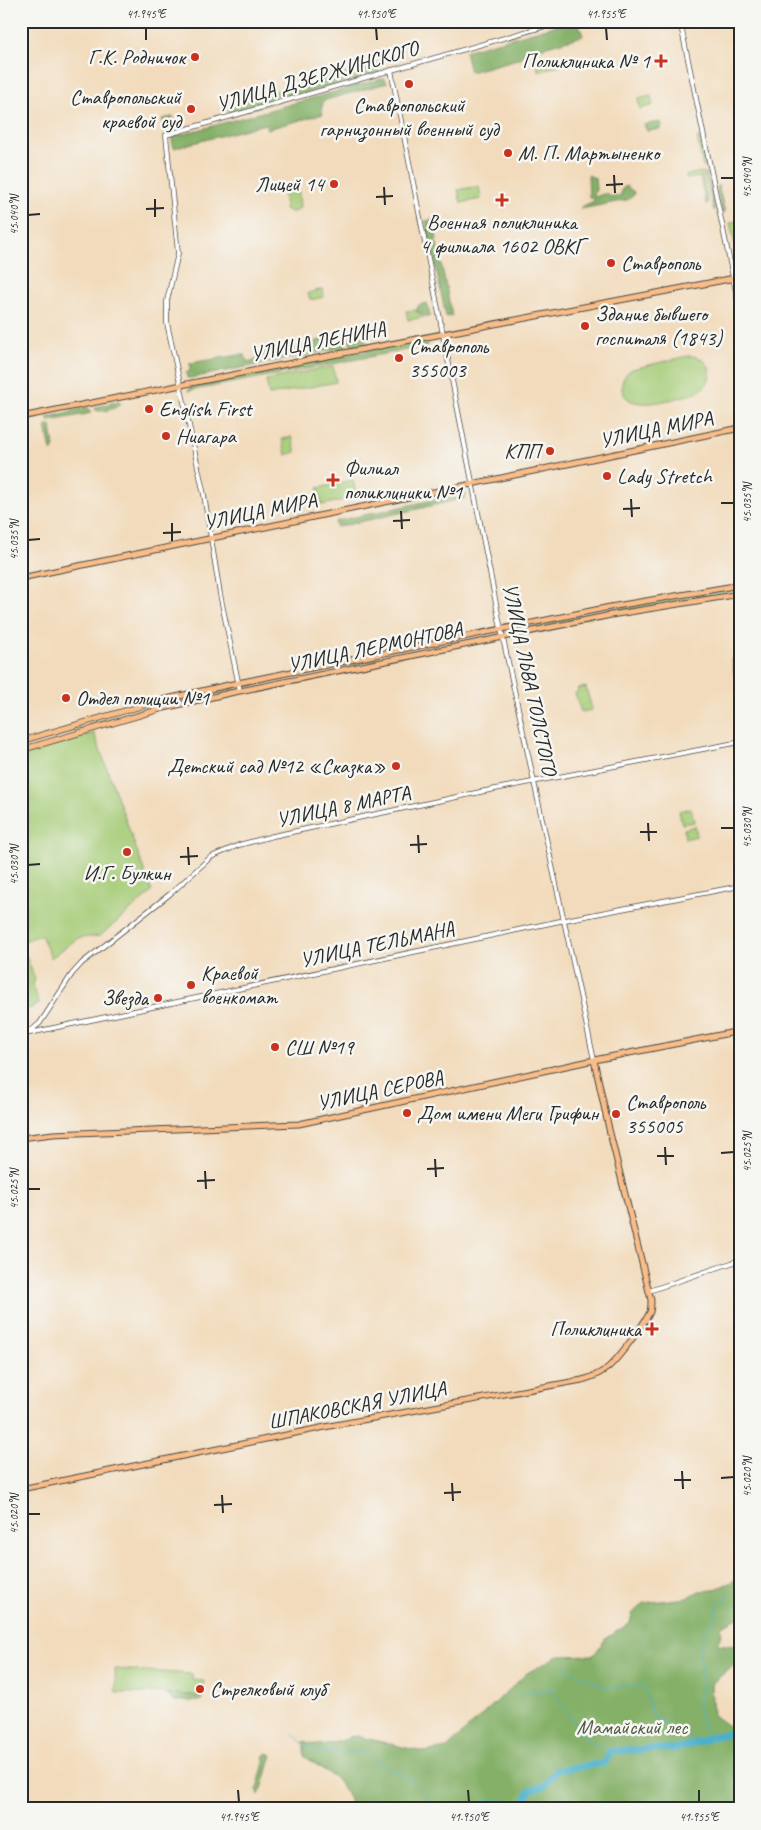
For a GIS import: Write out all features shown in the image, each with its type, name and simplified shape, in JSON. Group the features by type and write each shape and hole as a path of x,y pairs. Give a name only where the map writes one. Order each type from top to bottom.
{"main road":[{"name":"УЛИЦА ЛЕНИНА","path":"21,417 181,384 740,277"},
{"name":"УЛИЦА МИРА","path":"21,578 740,428"},
{"name":"УЛИЦА ЛЕРМОНТОВА","path":"21,741 162,700 238,683 610,607 740,585"},
{"name":"УЛИЦА ЛЕРМОНТОВА","path":"21,750 164,708 240,691 611,615 740,594"},
{"name":"УЛИЦА СЕРОВА","path":"21,1138 53,1134 300,1124 594,1060 740,1031"},
{"name":"УЛИЦА ЛЬВА ТОЛСТОГО","path":"594,1060 649,1291"},
{"name":"ШПАКОВСКАЯ УЛИЦА","path":"21,1489 335,1425 589,1378 606,1369 612,1363 644,1321 651,1306 649,1291"}],"street":[{"name":"УЛИЦА ДЗЕРЖИНСКОГО","path":"181,384 167,316 167,301 178,253 166,135 563,21"},
{"path":"680,21 740,311"},
{"name":"УЛИЦА ЛЬВА ТОЛСТОГО","path":"391,70 501,629 594,1060"},
{"path":"181,384 240,691"},
{"name":"УЛИЦА 8 МАРТА","path":"21,1034 33,1029 40,1023 72,974 82,963 170,894 201,866 220,853 239,845 273,836 535,782 740,742"},
{"name":"УЛИЦА ТЕЛЬМАНА","path":"21,1034 565,920 740,886"},
{"path":"649,1291 740,1260"}],"green space":[{"path":"572,21 578,21 583,36 525,52 521,58 470,72 465,51"},
{"path":"558,59 560,65 538,71 537,64"},
{"path":"376,62 379,73 230,115 227,105 342,72 343,74 369,67 368,64"},
{"path":"385,79 387,83 322,101 323,114 267,129 265,124 174,148 173,137"},
{"path":"651,96 653,105 640,109 638,99"},
{"path":"173,117 176,127 166,130 162,119"},
{"path":"661,122 661,129 647,131 644,125 646,124"},
{"path":"697,138 700,138 706,163 705,167 703,167"},
{"path":"702,172 708,202 706,205 700,177 687,179 686,175"},
{"path":"704,172 707,173 714,211"},
{"path":"588,175 595,178 595,197 603,194 609,194 610,197 621,195 622,189 626,186 634,192 634,195 627,200 581,209 581,207 594,201 593,198 589,197"},
{"path":"293,184 298,186 300,207 297,211 291,212 285,209 283,188"},
{"path":"718,185 725,212 723,215 717,192"},
{"path":"479,186 481,199 461,203 458,190"},
{"path":"433,219 437,240 430,242 426,221"},
{"path":"740,220 740,244 735,245 730,223"},
{"path":"437,243 452,316 446,317 431,244"},
{"path":"323,289 324,297 310,300 308,293"},
{"path":"427,303 430,316 427,317 416,310 419,305"},
{"path":"414,310 424,317 408,320 406,311"},
{"path":"333,337 346,340 346,347 187,378 186,373 190,371 190,363 239,355 245,355 247,361 251,362 262,357 267,349 272,349 274,352"},
{"path":"367,337 365,344 351,346 349,339"},
{"path":"423,339 429,340 427,346 188,391 191,387"},
{"path":"688,356 703,360 710,370 708,382 696,393 654,403 633,402 626,397 622,389 622,383 625,375 632,369"},
{"path":"333,366 336,382 269,395 266,380"},
{"path":"118,401 120,405 111,409 105,411 95,410 96,407"},
{"path":"88,407 91,413 47,420 48,417"},
{"path":"46,426 51,426 53,451 51,451"},
{"path":"292,437 296,452 286,455 282,439"},
{"path":"353,480 357,497 322,505 318,488"},
{"path":"466,493 466,498 337,527 335,523 337,521"},
{"path":"740,588 740,591 610,613 507,634 506,632 610,610"},
{"path":"498,634 498,636 244,687 244,685"},
{"path":"740,658 740,677 735,678 732,659"},
{"path":"235,687 235,689 164,705 89,727 88,724 163,703"},
{"path":"586,687 592,710 581,712 575,693 578,692 577,689"},
{"path":"81,727 81,729 21,747 21,744"},
{"path":"94,733 152,892 100,936 78,938 51,958 41,935 21,942 21,754"},
{"path":"691,808 694,822 682,824 679,811"},
{"path":"695,826 697,836 685,839 684,829"},
{"path":"21,942 35,979 33,985 39,1004 21,1013"},
{"name":"Мамайский лес","path":"740,1573 740,1617 720,1627 722,1633 717,1644 735,1646 740,1649 740,1660 711,1684 713,1715 728,1726 740,1728 740,1809 351,1809 347,1793 334,1777 304,1756 304,1741 326,1744 357,1736 424,1752 447,1748 527,1673 558,1656 594,1655 606,1638 630,1623 632,1614 643,1603 687,1598 699,1591 713,1590 734,1581"},
{"path":"115,1669 192,1674 192,1680 204,1681 202,1696 163,1693 116,1693"},
{"path":"166,1694 199,1696 203,1699 200,1701 173,1701"},
{"path":"268,1753 272,1755 259,1795 257,1789 264,1757"},
{"path":"62,1795 70,1796 75,1809 21,1809 21,1805"}],"waterway":[{"path":"708,1739 697,1704 703,1686 699,1654 705,1629 715,1620 717,1606 725,1601 728,1591"},
{"path":"564,1668 606,1687 643,1685 653,1716 698,1742"},
{"path":"520,1696 550,1688 586,1739 610,1751"},
{"path":"473,1809 489,1803 523,1805 530,1790 544,1786 557,1770 605,1763 610,1751 680,1748 716,1736 740,1732"},
{"path":"293,1733 304,1745 319,1751 362,1753 413,1781 437,1809"}],"place":[{"name":"Г.К. Родничок","path":"195,57"},
{"name":"Поликлиника № 1","path":"661,61"},
{"name":"Ставропольский гарнизонный военный суд","path":"409,84"},
{"name":"Ставропольский краевой суд","path":"191,109"},
{"name":"М. П. Мартыненко","path":"508,153"},
{"name":"Лицей 14","path":"334,184"},
{"name":"Военная поликлиника 4 филиала 1602 ОВКГ","path":"502,200"},
{"name":"Ставрополь","path":"611,263"},
{"name":"Здание бывшего госпиталя (1843)","path":"585,326"},
{"name":"Ставрополь 355003","path":"399,358"},
{"name":"English First","path":"149,409"},
{"name":"Ниагара","path":"166,436"},
{"name":"КПП","path":"550,451"},
{"name":"Lady Stretch","path":"607,476"},
{"name":"Филиал поликлиники №1","path":"333,480"},
{"name":"Отдел полиции №1","path":"66,698"},
{"name":"Детский сад №12 «Сказка»","path":"396,766"},
{"name":"И.Г. Булкин","path":"127,852"},
{"name":"Краевой военкомат","path":"191,985"},
{"name":"Звезда","path":"158,998"},
{"name":"СШ №19","path":"275,1047"},
{"name":"Дом имени Меги Грифин","path":"407,1113"},
{"name":"Ставрополь 355005","path":"616,1114"},
{"name":"Поликлиника","path":"652,1329"},
{"name":"Стрелковый клуб","path":"200,1689"}]}
